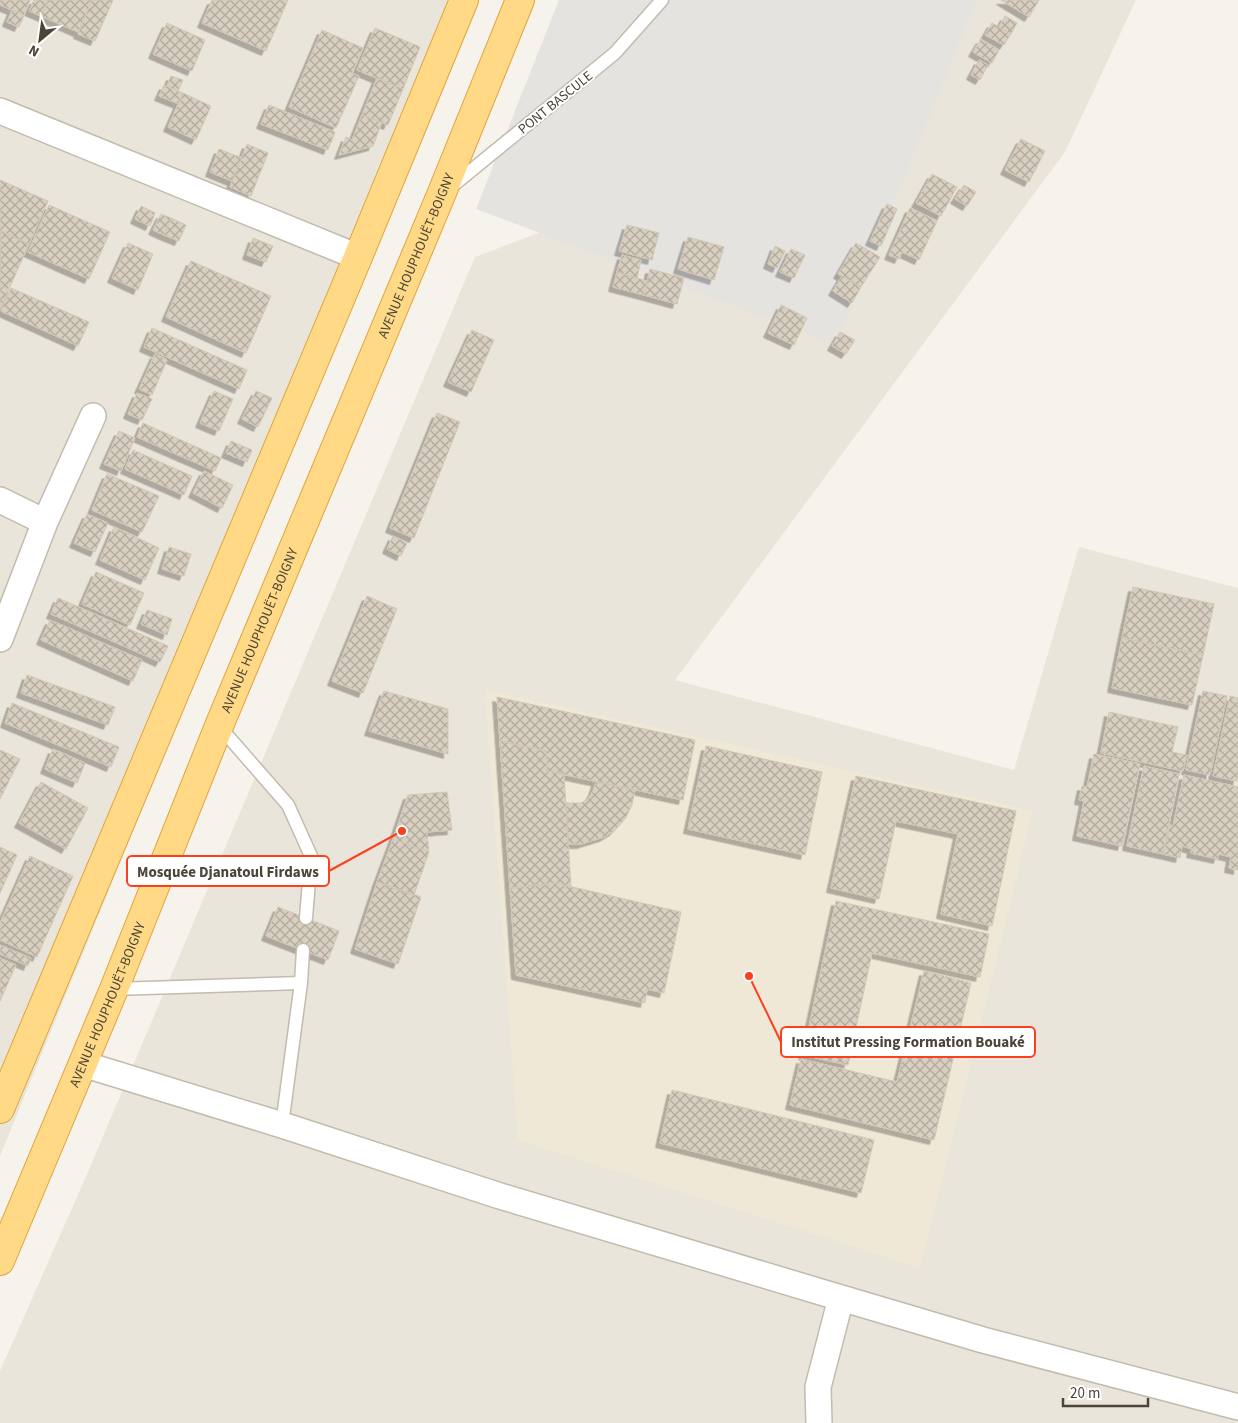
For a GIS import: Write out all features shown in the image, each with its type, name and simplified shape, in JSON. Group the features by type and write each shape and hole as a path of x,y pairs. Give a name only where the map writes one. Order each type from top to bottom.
{"highway":[{"path":"0,1109 464,0"},
{"name":"AVENUE HOUPHOUËT-BOIGNY","path":"0,1261 114,989 219,726 441,195 520,0"}],"street":[{"path":"0,111 358,257"},
{"path":"0,639 45,522 93,416"},
{"path":"0,500 45,522"},
{"path":"83,1064 282,1125 500,1196 841,1298 983,1340 1238,1407"},
{"path":"819,1423 818,1387 841,1298"}],"lane":[{"name":"PONT BASCULE","path":"441,195 614,53 662,0"},
{"path":"219,726 288,805 311,856 306,918"},
{"path":"282,1125 301,983 303,950"},
{"path":"114,989 301,983"}],"shaded area":[{"path":"0,0 473,0 0,1156"},
{"path":"559,0 977,0 836,344 476,209"},
{"path":"925,0 1136,0 1065,152 675,680 1014,770 1079,547 1238,588 1238,1423 0,1423 0,1371 88,1172 475,257 640,194"},
{"path":"485,690 1033,811 920,1268 518,1140"}],"building":[{"path":"0,0 30,0 24,15 0,5"},
{"path":"34,0 48,0 41,16 29,11"},
{"path":"48,0 92,0 78,32 41,16"},
{"path":"92,0 113,0 95,41 78,34"},
{"path":"212,0 288,0 266,51 202,23"},
{"path":"1001,0 1039,0 1029,17"},
{"path":"12,10 24,15 19,27 7,22"},
{"path":"1005,16 1017,23 1011,34 999,27"},
{"path":"167,23 205,40 192,71 153,54"},
{"path":"992,23 1011,34 1004,45 985,35"},
{"path":"375,28 420,47 403,89 357,70"},
{"path":"322,30 363,48 352,73 359,76 336,128 289,107"},
{"path":"981,39 999,50 992,63 973,52"},
{"path":"979,60 988,65 980,80 971,75"},
{"path":"171,76 183,80 178,91 167,86"},
{"path":"377,78 403,89 388,125 362,115"},
{"path":"164,85 183,93 179,104 159,96"},
{"path":"183,93 211,106 196,140 168,127"},
{"path":"269,105 335,132 328,150 261,124"},
{"path":"362,115 382,122 373,146 339,155 346,137 352,140"},
{"path":"1021,139 1045,151 1029,182 1005,170"},
{"path":"247,144 268,153 251,196 230,187"},
{"path":"219,149 242,158 232,181 210,172"},
{"path":"932,174 957,187 941,216 916,203"},
{"path":"0,180 48,201 29,244 0,231"},
{"path":"964,185 976,192 967,206 955,199"},
{"path":"887,204 897,209 881,246 870,241"},
{"path":"49,205 110,232 89,279 28,252"},
{"path":"141,206 155,213 150,226 135,219"},
{"path":"910,208 937,221 919,260 902,252 899,259 889,255"},
{"path":"161,214 171,218 164,235 153,230"},
{"path":"171,218 186,225 179,241 164,235"},
{"path":"627,225 659,233 652,260 619,251"},
{"path":"1,231 29,244 9,289 0,286"},
{"path":"688,237 724,247 714,280 678,269"},
{"path":"253,238 273,246 266,262 247,255"},
{"path":"128,243 153,254 138,290 112,278"},
{"path":"856,243 880,257 861,287 838,274"},
{"path":"775,246 785,251 777,268 768,264"},
{"path":"791,249 805,255 794,278 780,272"},
{"path":"622,255 641,260 637,278 617,272"},
{"path":"191,261 271,296 246,353 166,317"},
{"path":"650,269 684,278 677,304 644,295"},
{"path":"617,272 647,281 644,295 613,287"},
{"path":"842,276 861,287 852,303 833,291"},
{"path":"0,286 9,289 0,309"},
{"path":"11,288 89,322 78,346 1,311"},
{"path":"781,305 807,318 794,345 768,333"},
{"path":"152,328 247,370 239,389 144,347"},
{"path":"472,330 494,340 471,392 448,382"},
{"path":"840,332 855,340 846,354 832,346"},
{"path":"155,354 167,360 152,395 139,389"},
{"path":"214,391 233,399 219,431 200,423"},
{"path":"256,391 272,398 258,427 242,419"},
{"path":"137,393 152,399 142,420 128,414"},
{"path":"437,413 460,422 414,538 390,528"},
{"path":"143,423 221,458 215,471 137,437"},
{"path":"119,431 135,438 121,471 104,464"},
{"path":"231,441 252,450 247,462 226,453"},
{"path":"133,450 192,476 184,495 125,469"},
{"path":"204,471 233,485 222,508 193,493"},
{"path":"107,474 159,496 142,532 92,510"},
{"path":"87,514 108,523 95,552 74,543"},
{"path":"114,527 159,548 145,580 100,560"},
{"path":"393,536 407,543 401,556 387,549"},
{"path":"169,547 191,554 184,576 162,569"},
{"path":"96,572 144,593 130,625 82,604"},
{"path":"1133,587 1214,604 1203,655 1122,638"},
{"path":"367,596 397,609 363,693 332,681"},
{"path":"58,598 168,646 160,662 51,614"},
{"path":"147,610 172,619 167,635 141,624"},
{"path":"50,620 142,660 133,681 41,640"},
{"path":"1122,638 1203,655 1192,705 1112,688"},
{"path":"27,675 115,707 108,725 21,693"},
{"path":"384,691 448,709 448,754 369,731"},
{"path":"1203,691 1227,696 1210,775 1186,770"},
{"path":"1230,696 1238,698 1237,781 1213,776"},
{"path":"497,697 695,740 683,800 547,771 546,751 500,741"},
{"path":"12,703 119,747 111,767 5,723"},
{"path":"1109,712 1178,727 1172,752 1187,755 1183,771 1101,753"},
{"path":"500,741 546,751 547,771 564,774 571,887 555,883 510,888"},
{"path":"706,746 822,772 805,855 688,829"},
{"path":"53,749 85,763 77,783 45,769"},
{"path":"0,750 20,759 0,799"},
{"path":"1094,754 1140,764 1122,846 1077,836 1084,801 1079,800 1082,786 1087,787"},
{"path":"1144,766 1179,774 1163,854 1127,846"},
{"path":"1184,775 1238,787 1238,870 1229,868 1231,857 1219,854 1218,859 1191,853 1192,849 1182,846 1180,858 1163,854 1170,825 1173,826"},
{"path":"856,776 1016,811 992,926 941,914 958,834 896,821 879,899 831,888"},
{"path":"41,782 88,808 66,849 19,823"},
{"path":"596,782 635,790 632,805 625,819 614,831 604,837 581,844 568,844 566,803 581,803 588,799"},
{"path":"447,792 452,830 427,832 429,852 393,839 408,795"},
{"path":"393,839 429,852 414,895 377,882"},
{"path":"0,847 17,855 0,893"},
{"path":"30,856 73,876 37,957 0,940 0,923"},
{"path":"377,882 421,897 398,964 355,949"},
{"path":"555,883 681,912 664,993 647,989 645,1003 516,975 510,888"},
{"path":"836,901 989,934 980,977 872,953 848,1065 803,1055"},
{"path":"278,907 339,931 328,960 266,936"},
{"path":"0,945 31,958 28,966 0,954"},
{"path":"0,958 16,965 0,1001"},
{"path":"924,971 971,983 934,1140 790,1105 801,1059 897,1082"},
{"path":"672,1090 874,1140 861,1193 660,1143"}],"place":[{"name":"Mosquée Djanatoul Firdaws","path":"402,831"},
{"name":"Institut Pressing Formation Bouaké","path":"749,976"}]}
